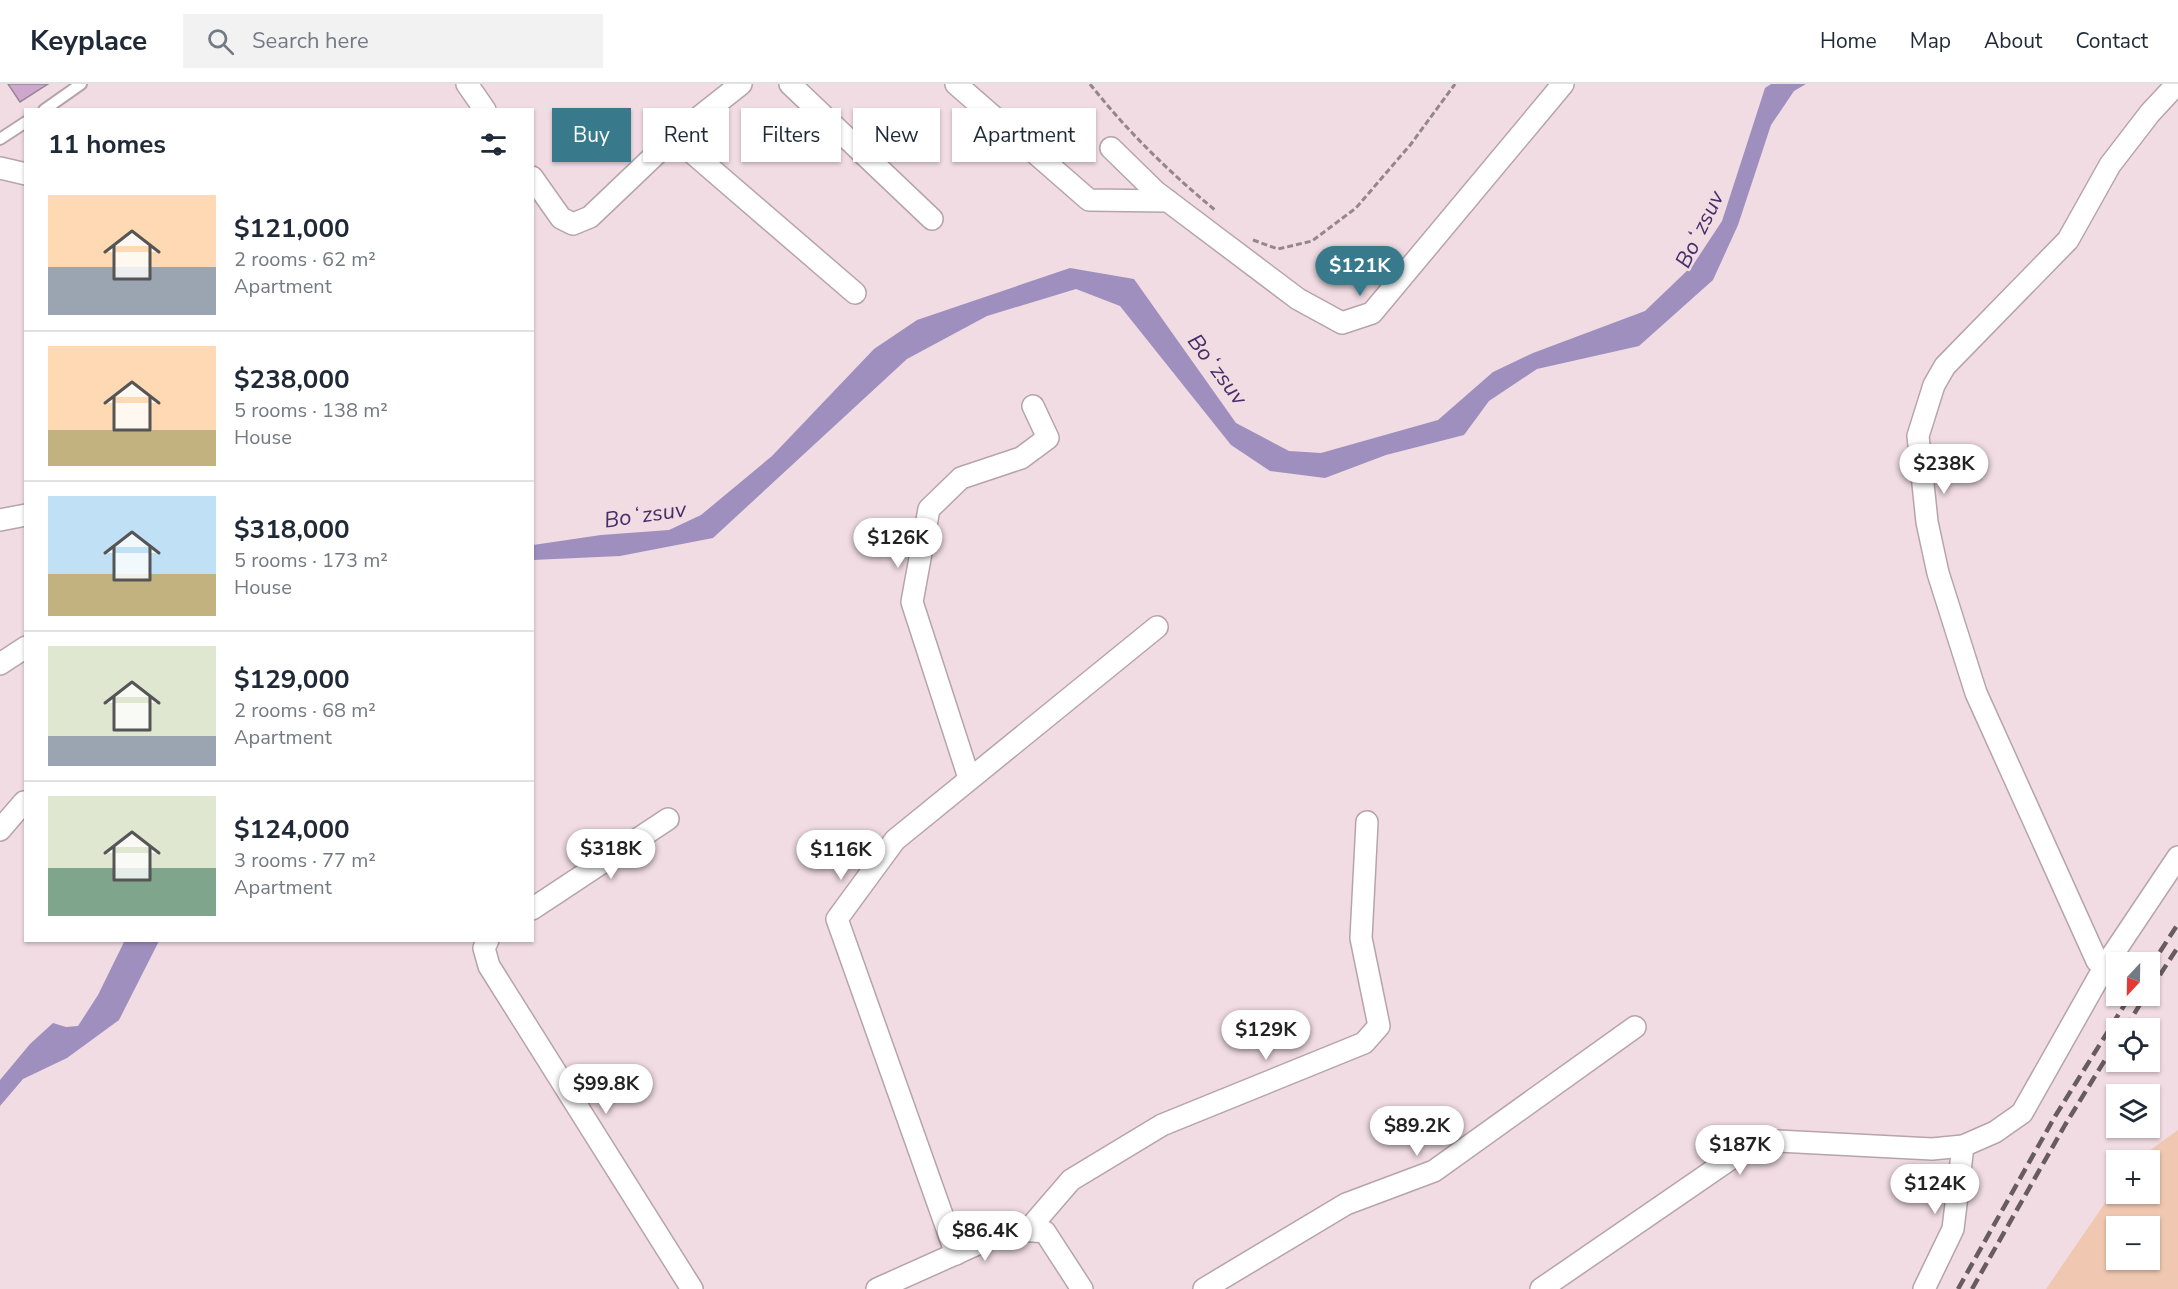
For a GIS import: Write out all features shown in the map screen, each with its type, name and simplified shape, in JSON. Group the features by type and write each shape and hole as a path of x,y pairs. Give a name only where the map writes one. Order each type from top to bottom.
{"street":[{"path":"467,84 484,108"},
{"path":"711,108 741,84"},
{"path":"790,84 932,219"},
{"path":"956,84 1089,200 1168,201"},
{"path":"1112,148 1168,201 1298,299 1342,323 1372,313 1563,84"},
{"path":"2104,966 2097,961 1976,693 1938,573 1927,522 1918,436 1934,385 1945,366 2068,240 2110,165 2150,113 2177,84"},
{"path":"534,180 561,218 573,224 591,217 648,162"},
{"path":"703,162 855,293"},
{"path":"0,168 24,174"},
{"path":"969,778 912,602 929,509 961,478 1021,458 1048,438 1033,406"},
{"path":"0,520 24,515"},
{"path":"956,1254 837,919 895,840 1157,627"},
{"path":"0,664 24,649"},
{"path":"3,820 24,802"},
{"path":"534,908 668,819"},
{"path":"1027,1231 1071,1179 1162,1125 1364,1043 1379,1026 1361,938 1367,822"},
{"path":"1541,1289 1736,1155 1776,1141 1932,1149 1963,1146 1995,1132 2022,1113 2104,966 2178,857"},
{"path":"487,942 484,948 489,966 692,1289"},
{"path":"1204,1289 1346,1204 1434,1171 1635,1027"},
{"path":"1924,1289 1953,1229 1963,1146"},
{"path":"877,1289 1011,1229 1045,1232 1082,1289"}],"lane":[{"path":"47,108 81,84"},
{"path":"0,139 24,123"}],"path":[{"path":"1089,84 1111,111 1167,170 1221,215"},
{"path":"1247,238 1278,249 1312,241 1356,208 1412,144 1455,84"}],"shaded area":[{"path":"1771,84 1806,84 1794,91 1771,125 1738,225 1713,280 1639,346 1537,369 1489,401 1464,435 1386,455 1325,478 1270,471 1231,445 1120,306 1076,289 987,316 907,359 713,538 620,556 534,560 534,545 601,535 669,530 701,515 772,456 874,349 917,320 1070,268 1134,279 1236,423 1289,451 1321,453 1438,420 1493,372 1533,353 1645,311 1693,265 1722,221 1765,88"},
{"path":"124,942 158,942 119,1020 67,1058 23,1079 0,1106 0,1080 30,1044 53,1023 66,1027 78,1026 98,995"},
{"path":"2178,1130 2178,1289 2046,1289 2106,1202 2106,1204 2160,1204 2160,1150 2150,1150"}],"building":[{"path":"8,84 48,84 20,102"}],"railway":[{"path":"2160,952 2178,924"},
{"path":"2160,975 2178,947"},
{"path":"1958,1289 2054,1118 2124,1006"},
{"path":"2132,1018 2139,1006"},
{"path":"1972,1289 2065,1125 2106,1058"}],"water label":[{"name":"Boʻzsuv","path":"1699,229"},
{"name":"Boʻzsuv","path":"1218,369"},
{"name":"Boʻzsuv","path":"645,514"}]}
